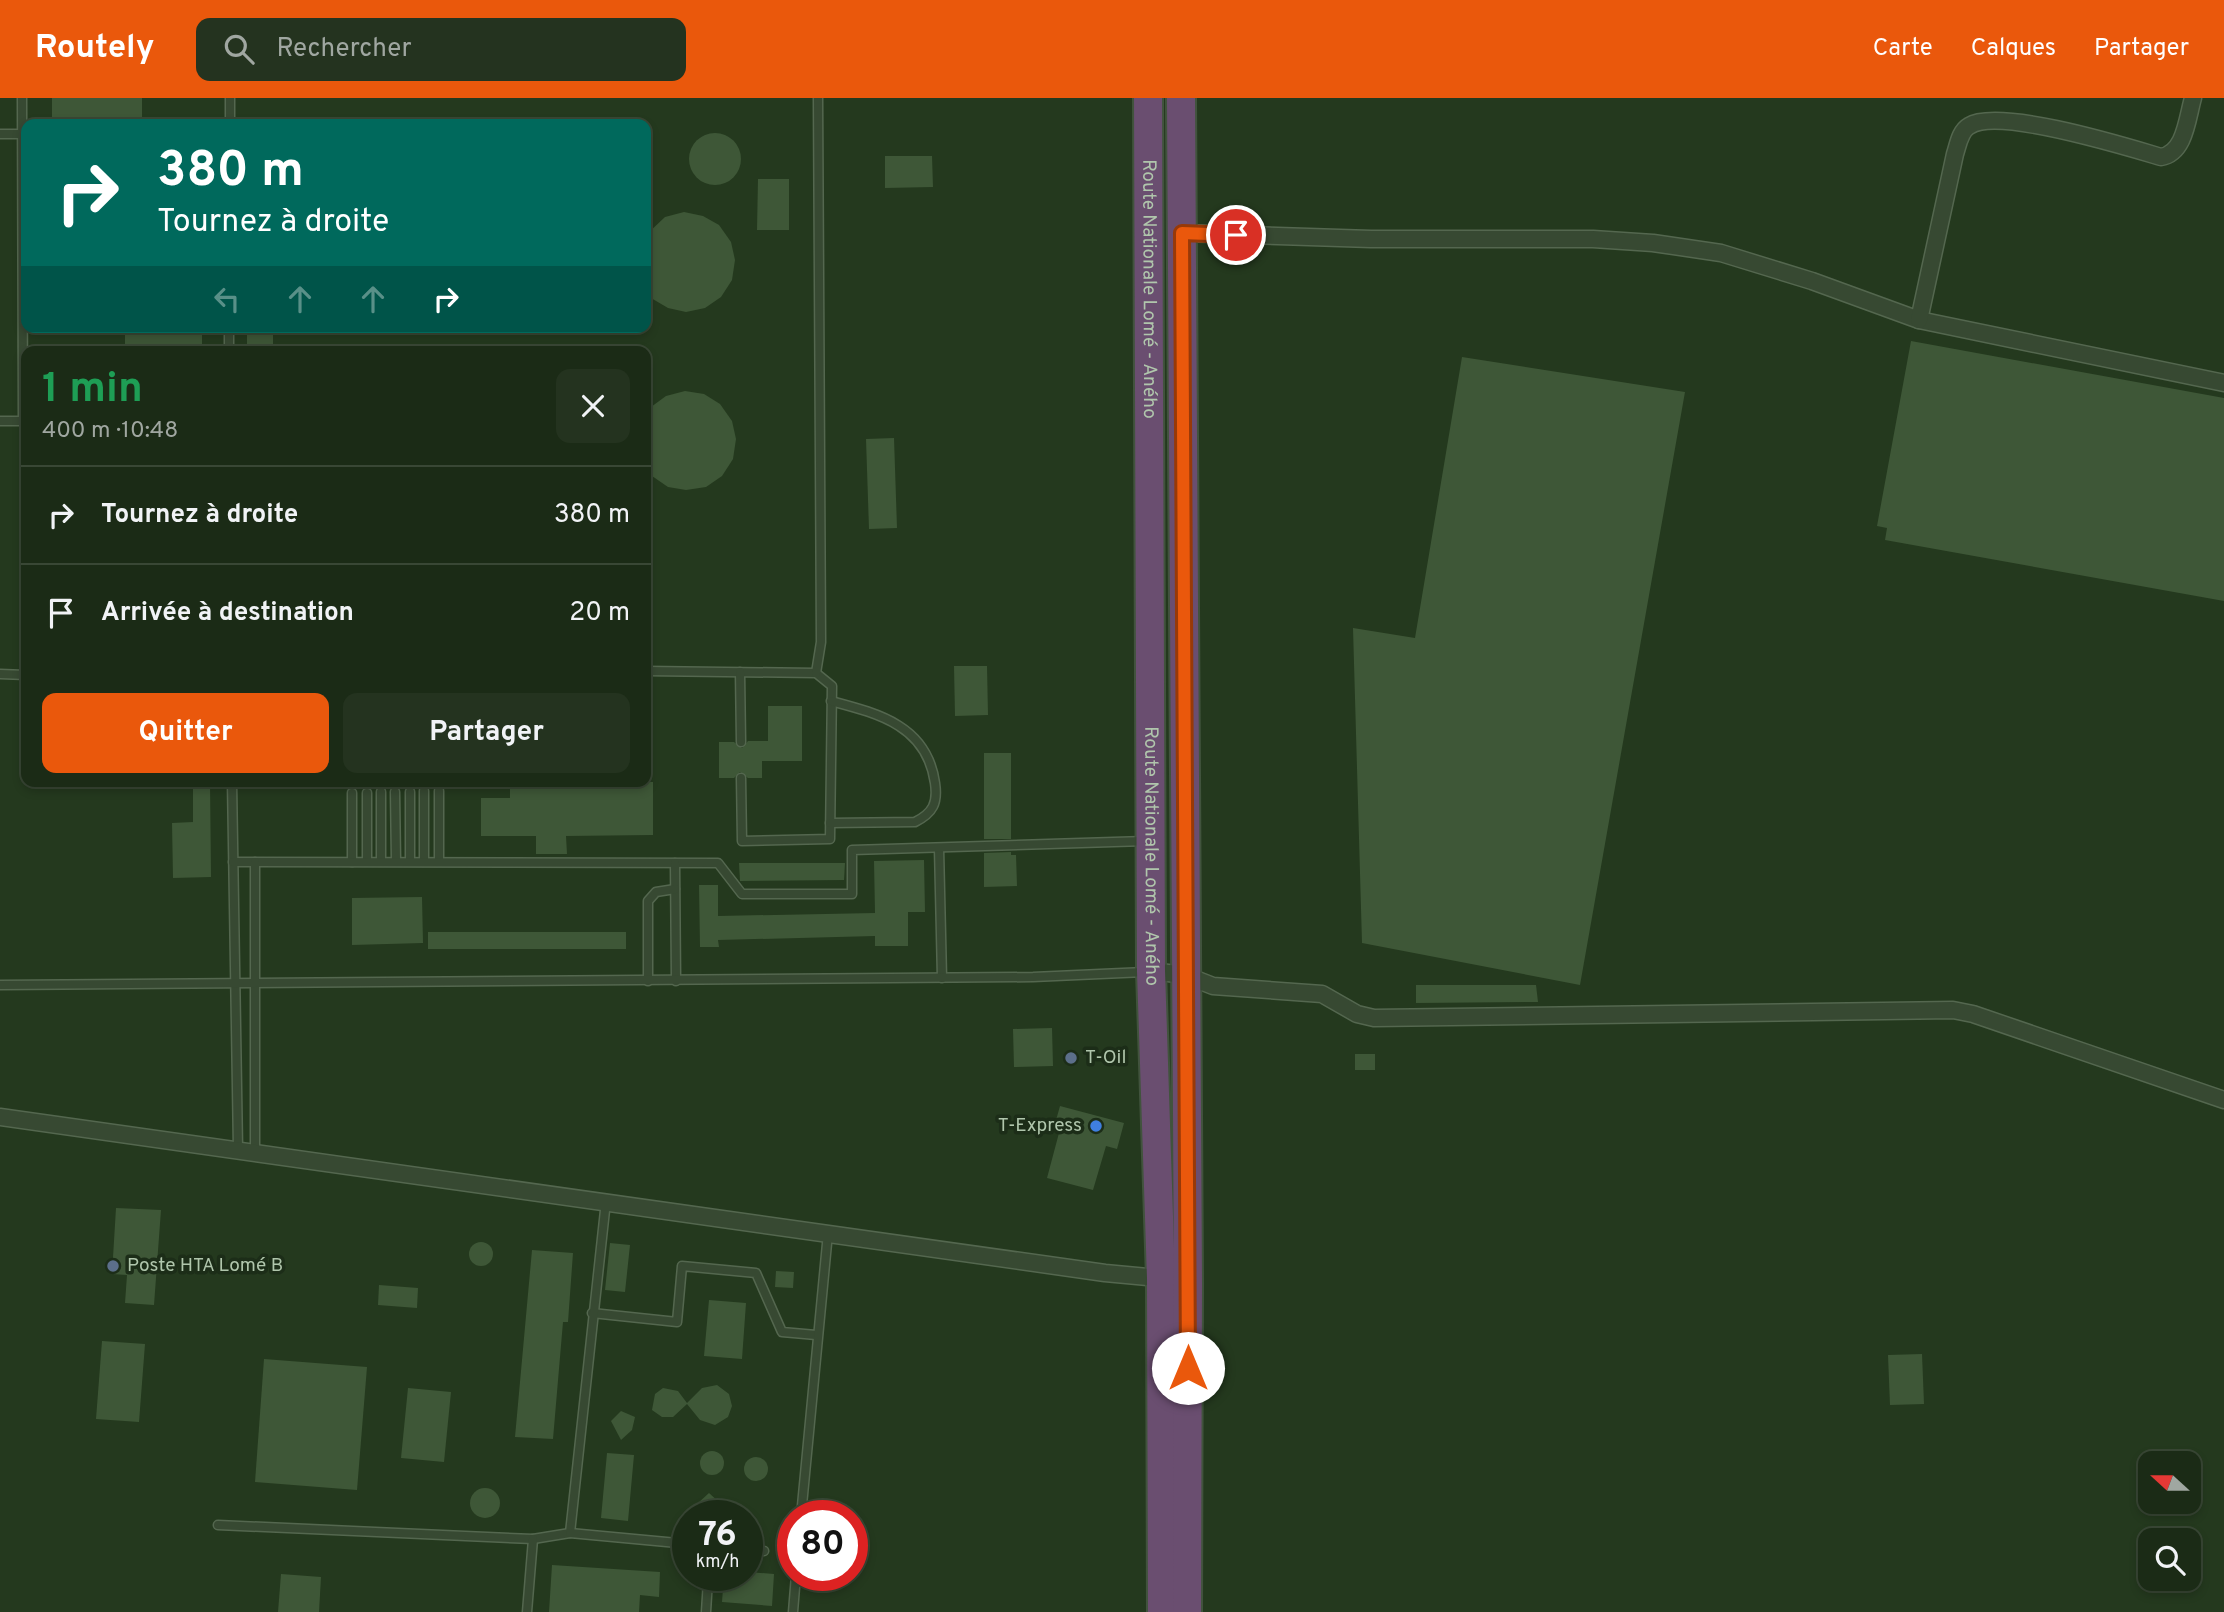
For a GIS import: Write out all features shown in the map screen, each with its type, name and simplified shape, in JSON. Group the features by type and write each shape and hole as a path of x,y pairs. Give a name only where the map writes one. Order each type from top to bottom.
{"highway":[{"name":"Route Nationale Lomé - Aného","path":"1149,98 1151,971 1161,1278 1162,1612"},
{"name":"Route Nationale Lomé - Aného","path":"1181,98 1188,1283 1187,1612"}],"street":[{"path":"1919,320 1962,131 1971,124 1993,121 2086,134 2161,158 2171,156 2178,149 2193,98"},
{"path":"1182,233 1371,239 1592,239 1653,243 1721,253 1812,281 1919,320 2224,383"},
{"path":"1151,971 1185,975 1213,986 1322,994 1357,1014 1374,1018 1954,1010 1973,1014 2224,1100"},
{"path":"0,1116 1188,1283"}],"lane":[{"path":"22,98 22,119"},
{"path":"230,98 230,119"},
{"path":"816,673 821,642 818,98"},
{"path":"0,134 21,134"},
{"path":"0,421 21,421"},
{"path":"651,671 816,673 832,686 830,839 742,841 741,778"},
{"path":"740,672 741,741"},
{"path":"0,674 21,675"},
{"path":"830,824 915,822 927,816 934,807 937,794 929,757 909,732 888,719 831,701"},
{"path":"232,787 238,1149"},
{"path":"424,791 424,861"},
{"path":"439,791 439,861"},
{"path":"381,792 381,861"},
{"path":"395,792 396,861"},
{"path":"410,792 410,861"},
{"path":"352,793 352,862"},
{"path":"367,793 367,861"},
{"path":"233,862 718,863 742,894 852,894 852,850 1151,841"},
{"path":"939,848 942,978"},
{"path":"255,862 256,1152"},
{"path":"675,863 676,981"},
{"path":"648,981 648,901 656,892 675,889"},
{"path":"0,985 942,978 1115,975 1151,971"},
{"path":"570,1533 606,1201"},
{"path":"802,1500 816,1335 828,1233"},
{"path":"592,1314 677,1322 682,1266 756,1273 782,1332 816,1335"},
{"path":"218,1525 533,1539 570,1533 672,1543"},
{"path":"527,1612 533,1539"},
{"path":"706,1612 707,1591"},
{"path":"793,1612 795,1591"}],"building":[{"path":"52,98 142,98 142,119 52,119"},
{"path":"715,133 725,135 733,141 739,149 739,169 733,177 725,183 715,185 705,183 697,177 691,169 689,159 691,149 697,141 705,135"},
{"path":"885,156 932,156 933,187 885,188"},
{"path":"758,179 789,179 789,230 757,230"},
{"path":"684,212 703,216 719,225 731,242 735,260 732,280 721,297 705,308 686,312 668,308 651,298 651,230 665,217"},
{"path":"125,333 202,333 202,346 125,346"},
{"path":"247,333 273,333 273,346 247,346"},
{"path":"1911,341 2224,398 2224,601 1885,540 1887,528 1877,526"},
{"path":"1462,357 1685,392 1580,985 1362,943 1353,628 1415,638"},
{"path":"685,391 704,394 720,404 732,421 736,439 733,459 722,476 706,487 686,490 668,487 651,474 651,407 666,396"},
{"path":"894,438 897,528 869,529 866,439"},
{"path":"954,666 987,666 988,715 955,716"},
{"path":"768,706 802,706 802,761 762,761 762,778 748,778 740,772 734,778 719,778 719,742 734,742 742,748 748,741 768,741"},
{"path":"984,753 1011,753 1011,839 984,839"},
{"path":"653,782 653,835 566,836 567,854 536,854 536,836 481,836 481,798 510,798 510,787 651,787"},
{"path":"193,787 210,787 211,877 173,878 172,823 193,822"},
{"path":"1011,852 1011,855 1016,855 1017,886 984,887 984,853"},
{"path":"924,860 925,912 908,912 908,946 875,946 875,936 718,940 719,947 700,947 699,885 718,885 718,916 875,913 874,861"},
{"path":"739,863 845,863 844,880 740,881"},
{"path":"422,897 423,943 352,945 352,898"},
{"path":"428,932 626,932 626,949 428,949"},
{"path":"1416,985 1536,985 1538,1002 1416,1003"},
{"path":"1052,1028 1053,1066 1014,1067 1013,1029"},
{"path":"1355,1054 1375,1054 1375,1070 1355,1070"},
{"path":"1060,1106 1124,1123 1117,1149 1106,1146 1093,1190 1047,1178 1059,1133 1053,1131"},
{"path":"116,1208 161,1210 154,1305 125,1303 127,1275 112,1274"},
{"path":"481,1242 492,1249 493,1254 486,1265 481,1266 470,1259 469,1254 476,1243"},
{"path":"610,1243 630,1245 625,1292 605,1290"},
{"path":"532,1250 573,1253 568,1322 563,1322 553,1439 515,1437"},
{"path":"776,1271 794,1272 793,1288 775,1287"},
{"path":"379,1285 418,1288 417,1308 378,1305"},
{"path":"709,1300 746,1303 742,1359 704,1356"},
{"path":"102,1341 145,1344 139,1422 96,1419"},
{"path":"1922,1354 1924,1404 1890,1405 1888,1355"},
{"path":"264,1359 367,1367 357,1490 255,1482"},
{"path":"717,1385 729,1394 732,1406 728,1417 715,1425 700,1420 687,1404 673,1417 662,1417 652,1410 655,1394 663,1388 678,1391 687,1403 702,1388"},
{"path":"408,1388 451,1392 444,1462 401,1458"},
{"path":"621,1411 635,1417 632,1430 621,1440 611,1421"},
{"path":"712,1451 721,1454 724,1463 721,1472 712,1475 703,1472 700,1463 703,1454"},
{"path":"607,1453 634,1455 628,1521 601,1518"},
{"path":"756,1457 767,1464 768,1469 761,1480 756,1481 745,1474 744,1469 751,1458"},
{"path":"485,1488 496,1492 500,1503 496,1514 485,1518 474,1514 470,1503 474,1492"},
{"path":"709,1493 717,1500 701,1500"},
{"path":"552,1565 660,1572 659,1597 640,1595 639,1612 549,1612"},
{"path":"763,1573 774,1574 772,1606 722,1602 723,1591 763,1591"},
{"path":"281,1574 321,1577 319,1612 278,1612"}],"place":[{"name":"T-Oil","path":"1071,1058"},
{"name":"T-Express","path":"1096,1126"},
{"name":"Poste HTA Lomé B","path":"113,1266"}],"route":[{"path":"1188,1368 1182,233 1236,235"}]}
